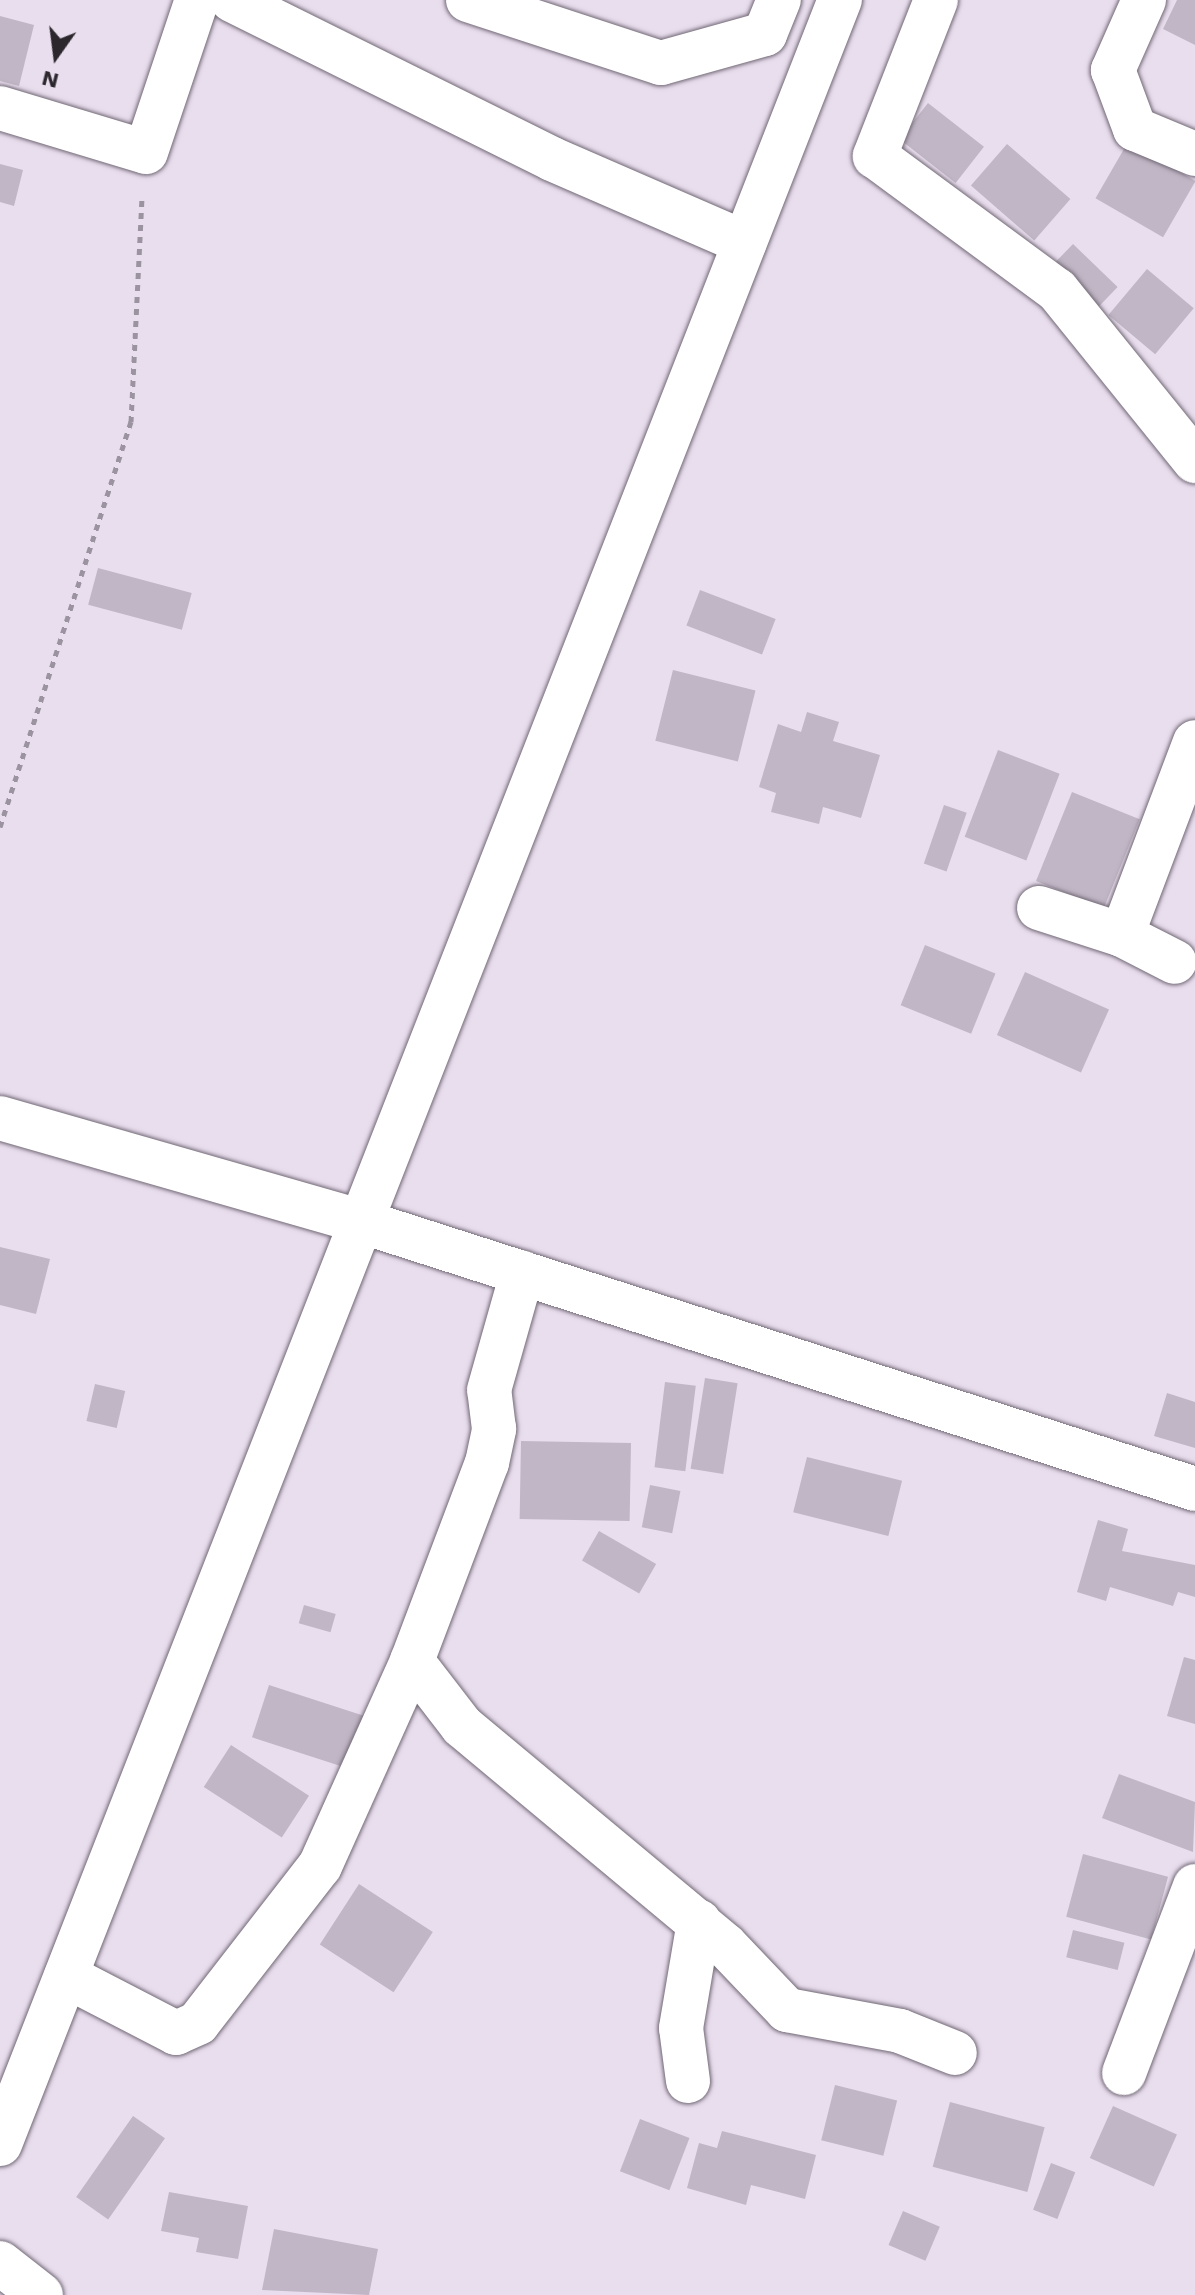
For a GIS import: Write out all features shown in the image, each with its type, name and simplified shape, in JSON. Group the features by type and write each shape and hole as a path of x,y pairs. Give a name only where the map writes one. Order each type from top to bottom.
{"street":[{"path":"0,108 146,152 197,0"},
{"path":"232,0 552,159 745,243"},
{"path":"468,0 661,63 765,34 779,0"},
{"path":"0,2144 840,0"},
{"path":"936,0 875,156 1057,290 1195,461"},
{"path":"1144,0 1113,70 1135,129 1195,154"},
{"path":"1122,935 1195,742"},
{"path":"1039,908 1122,935 1175,962"},
{"path":"0,1118 360,1221 1195,1489"},
{"path":"66,1976 176,2033 198,2023 320,1866 412,1661 487,1463 494,1429 489,1390 522,1273"},
{"path":"412,1661 462,1726 699,1922 787,2010 900,2031 955,2053"},
{"path":"1124,2073 1195,1886"},
{"path":"688,2081 681,2028 699,1922"},
{"path":"0,2263 41,2295"}],"path":[{"path":"0,827 131,422 146,152"}],"building":[{"path":"1177,0 1195,0 1195,45 1163,29"},
{"path":"0,16 34,25 19,86 0,81"},
{"path":"928,103 984,147 956,183 900,139"},
{"path":"1128,142 1195,181 1163,237 1096,198"},
{"path":"1007,144 1070,199 1034,241 971,186"},
{"path":"0,164 23,170 14,206 0,202"},
{"path":"1073,244 1118,287 1097,308 1053,265"},
{"path":"1147,269 1194,308 1155,354 1108,315"},
{"path":"98,568 192,593 182,630 88,605"},
{"path":"700,590 776,619 762,655 686,625"},
{"path":"673,670 755,691 738,761 655,741"},
{"path":"807,712 839,722 833,741 880,755 861,818 823,807 819,824 771,812 776,793 759,787 778,724 801,732"},
{"path":"998,750 1060,774 1026,860 965,837"},
{"path":"1072,792 1140,819 1104,908 1036,881"},
{"path":"944,805 967,813 947,871 924,864"},
{"path":"925,945 995,973 971,1034 901,1005"},
{"path":"1025,972 1109,1009 1081,1072 997,1035"},
{"path":"0,1247 50,1259 36,1314 0,1305"},
{"path":"705,1378 738,1383 723,1474 691,1469"},
{"path":"665,1382 696,1386 685,1471 655,1467"},
{"path":"95,1384 125,1391 117,1428 86,1421"},
{"path":"1167,1393 1195,1402 1195,1448 1154,1436"},
{"path":"521,1441 631,1443 630,1521 520,1519"},
{"path":"807,1457 902,1481 888,1536 793,1512"},
{"path":"650,1485 680,1491 672,1533 642,1527"},
{"path":"1098,1520 1128,1529 1122,1551 1195,1565 1195,1597 1178,1592 1173,1606 1110,1587 1106,1601 1077,1592"},
{"path":"599,1531 656,1564 639,1593 582,1560"},
{"path":"304,1605 336,1614 330,1632 299,1623"},
{"path":"1184,1657 1195,1660 1195,1724 1167,1716"},
{"path":"269,1685 366,1717 349,1769 252,1737"},
{"path":"231,1745 309,1796 282,1838 204,1787"},
{"path":"1119,1774 1195,1802 1193,1852 1102,1818"},
{"path":"1083,1854 1168,1877 1151,1940 1066,1917"},
{"path":"359,1884 433,1932 394,1992 320,1944"},
{"path":"1073,1930 1124,1943 1118,1970 1066,1957"},
{"path":"835,2085 897,2100 883,2156 821,2140"},
{"path":"950,2102 1045,2127 1027,2192 933,2167"},
{"path":"1113,2106 1177,2134 1154,2187 1090,2158"},
{"path":"133,2116 165,2138 108,2219 76,2197"},
{"path":"640,2119 689,2138 669,2190 620,2171"},
{"path":"722,2131 816,2155 805,2199 751,2185 746,2205 687,2188 699,2143 717,2148"},
{"path":"1051,2163 1075,2172 1057,2219 1033,2210"},
{"path":"169,2192 248,2206 238,2259 196,2252 199,2238 161,2231"},
{"path":"903,2211 940,2227 925,2261 889,2245"},
{"path":"274,2229 378,2249 369,2295 262,2290"}]}
